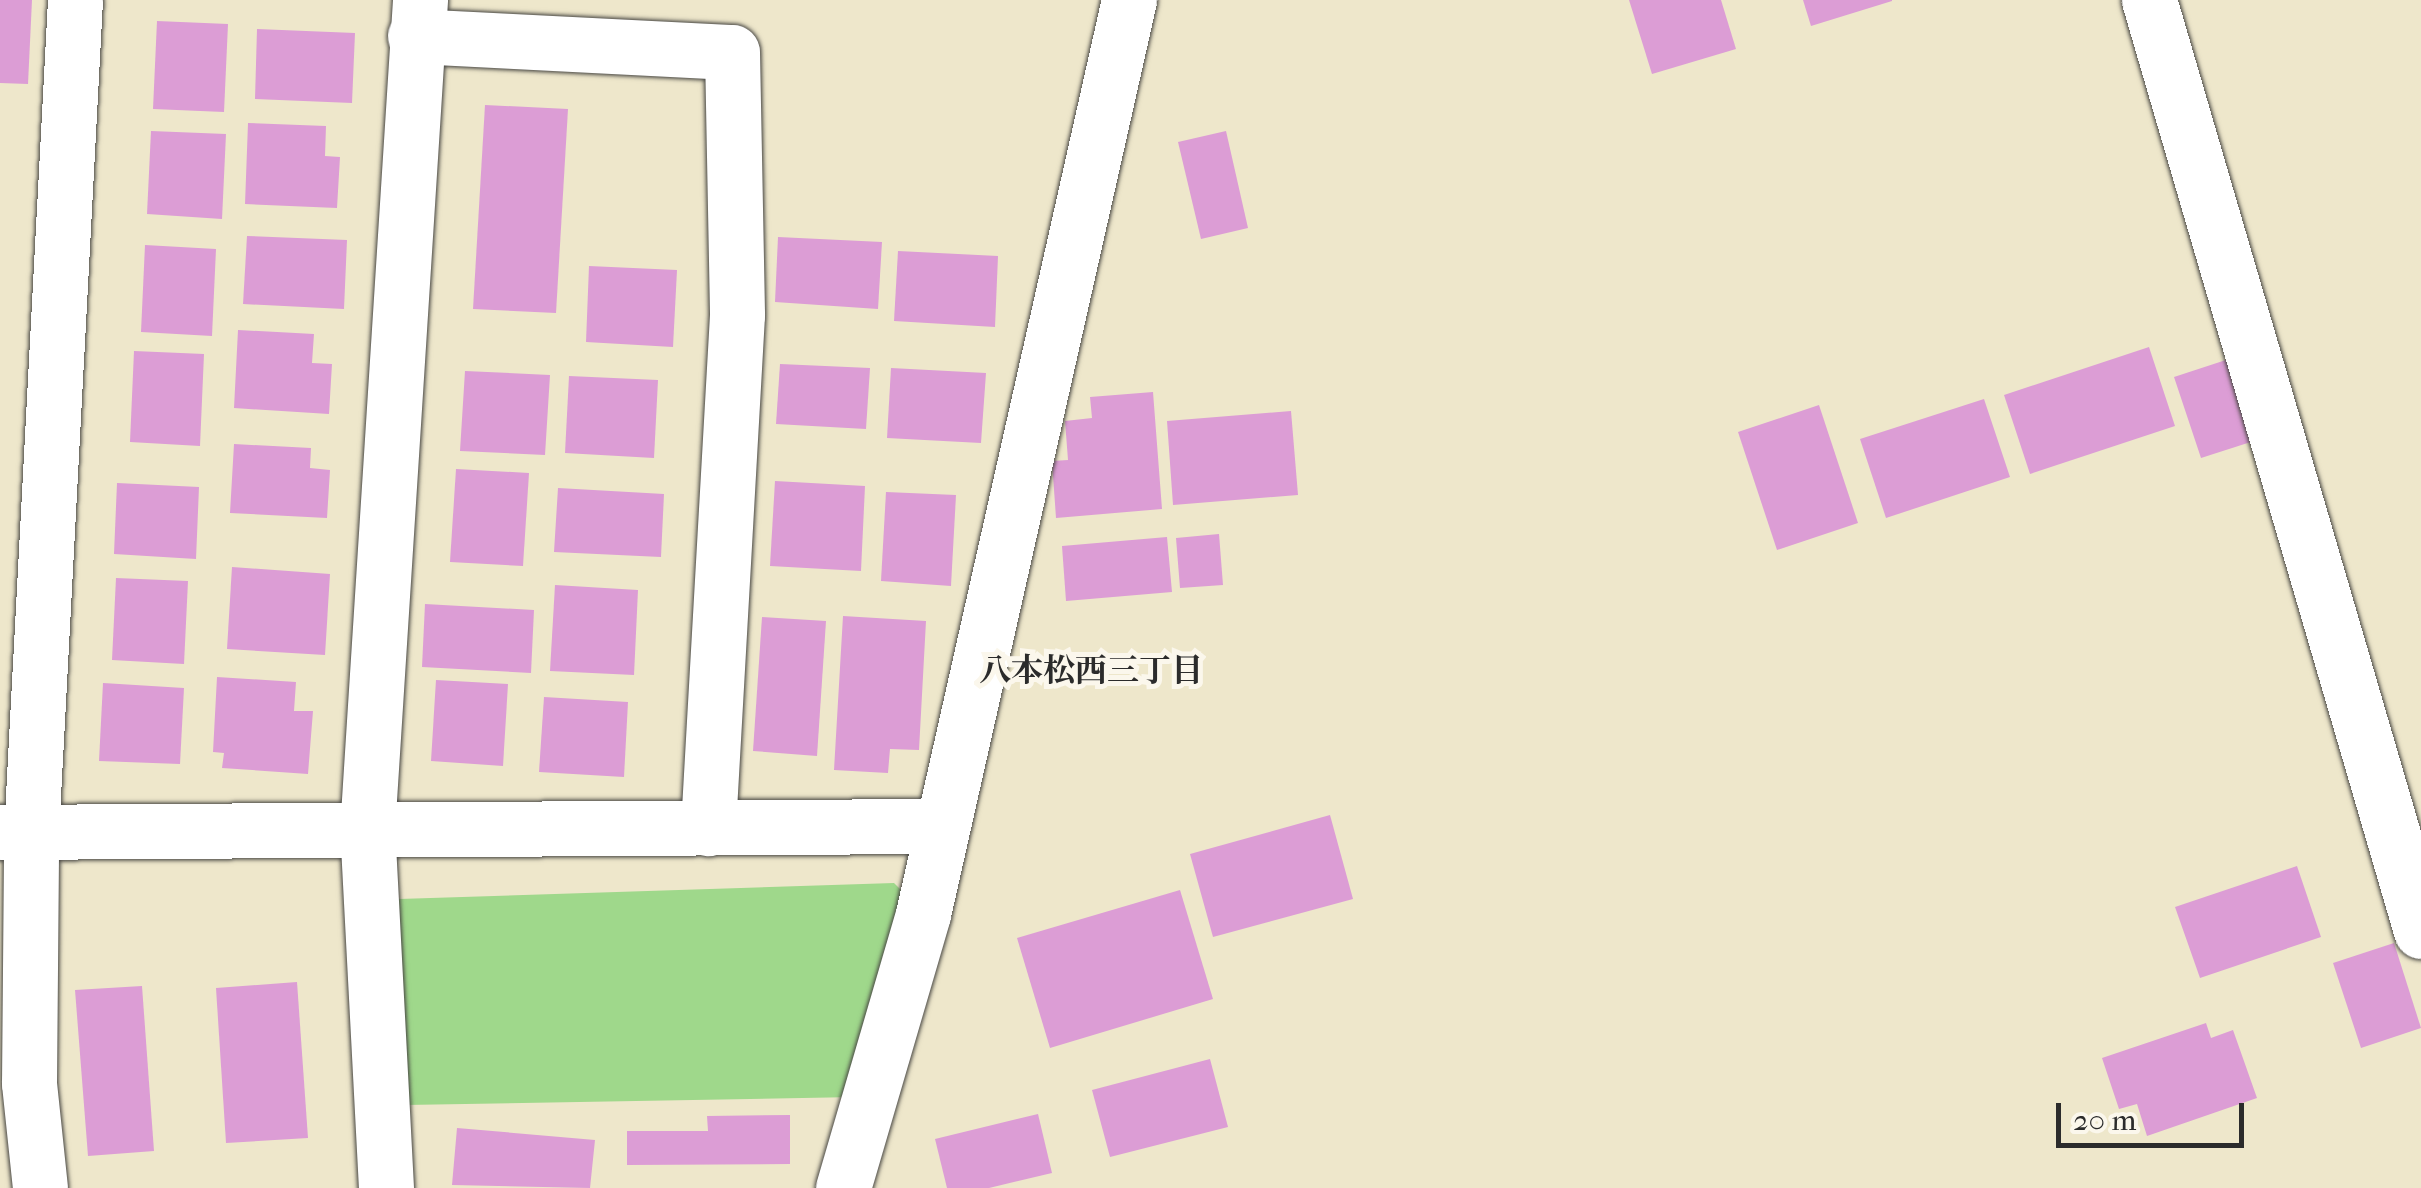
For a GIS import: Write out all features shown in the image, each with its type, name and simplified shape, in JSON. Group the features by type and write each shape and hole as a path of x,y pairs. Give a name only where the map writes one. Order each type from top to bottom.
{"street":[{"path":"40,1188 29,1083 16,833 75,0"},
{"path":"842,1188 922,914 938,826 1129,0"},
{"path":"2148,0 2421,931"},
{"path":"386,1188 367,831 418,18 732,52 737,315 708,828"},
{"path":"16,833 938,826"}],"green space":[{"path":"894,883 909,898 856,1097 405,1105 399,899"}],"building":[{"path":"0,0 32,0 28,84 0,83"},
{"path":"1629,0 1721,0 1736,49 1652,74"},
{"path":"1803,0 1892,0 1892,1 1811,26"},
{"path":"157,21 228,24 224,112 153,109"},
{"path":"257,29 355,33 352,103 255,99"},
{"path":"485,105 568,109 556,313 473,309"},
{"path":"248,123 326,126 325,156 340,157 337,208 245,204"},
{"path":"151,131 226,134 222,219 147,214"},
{"path":"1226,131 1248,228 1201,239 1178,142"},
{"path":"247,236 347,240 344,309 243,304"},
{"path":"778,237 882,242 878,309 775,302"},
{"path":"145,245 216,249 212,336 141,332"},
{"path":"898,251 998,256 995,327 894,321"},
{"path":"589,266 677,270 673,347 586,342"},
{"path":"238,330 314,334 312,363 332,364 329,414 234,408"},
{"path":"2149,347 2175,426 2030,474 2004,395"},
{"path":"134,351 204,354 200,446 130,442"},
{"path":"2229,359 2257,440 2201,458 2174,377"},
{"path":"780,364 870,368 866,429 776,424"},
{"path":"891,368 986,373 981,443 887,438"},
{"path":"465,371 550,375 545,455 460,451"},
{"path":"569,376 658,380 654,458 565,453"},
{"path":"1153,392 1162,509 1056,518 1052,461 1068,460 1065,421 1092,418 1090,397"},
{"path":"1984,399 2010,477 1886,518 1860,439"},
{"path":"1819,405 1858,523 1777,550 1738,432"},
{"path":"1291,411 1298,495 1173,505 1167,421"},
{"path":"234,444 311,448 310,468 330,470 327,518 230,513"},
{"path":"456,469 529,473 523,566 450,562"},
{"path":"775,481 865,486 861,571 770,566"},
{"path":"117,483 199,487 196,559 114,554"},
{"path":"558,488 664,494 661,557 554,552"},
{"path":"886,492 956,495 951,586 881,581"},
{"path":"1219,534 1223,585 1180,588 1176,538"},
{"path":"1167,537 1172,592 1066,601 1062,546"},
{"path":"232,567 330,574 325,655 227,649"},
{"path":"116,578 188,581 184,664 112,660"},
{"path":"555,585 638,590 634,675 550,671"},
{"path":"425,604 534,610 531,673 422,667"},
{"path":"843,616 926,621 919,750 890,749 888,773 834,770"},
{"path":"762,617 826,621 817,756 753,751"},
{"path":"217,677 296,682 294,711 313,711 308,774 222,768 224,753 213,752"},
{"path":"436,680 508,684 503,766 431,761"},
{"path":"103,683 184,688 180,764 99,761"},
{"path":"544,697 628,702 624,777 539,772"},
{"path":"1330,815 1353,899 1213,937 1190,854"},
{"path":"2297,866 2321,937 2200,978 2175,907"},
{"path":"1180,890 1213,999 1050,1048 1017,938"},
{"path":"2394,943 2421,1028 2361,1048 2333,963"},
{"path":"297,982 308,1138 226,1143 216,988"},
{"path":"142,986 154,1151 88,1156 75,990"},
{"path":"2206,1023 2211,1038 2233,1030 2257,1098 2147,1136 2137,1104 2119,1109 2102,1058"},
{"path":"1210,1059 1228,1127 1110,1157 1092,1090"},
{"path":"1038,1114 1052,1173 989,1188 947,1188 935,1139"},
{"path":"790,1115 790,1164 627,1165 627,1131 708,1131 707,1116"},
{"path":"457,1128 595,1140 590,1188 452,1185"}],"district":[{"name":"八本松西三丁目","path":"1091,671"}]}
